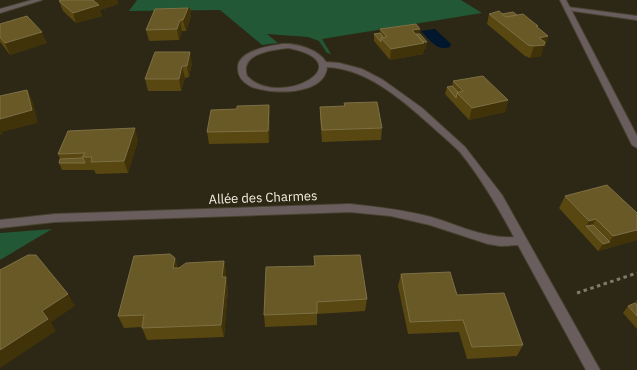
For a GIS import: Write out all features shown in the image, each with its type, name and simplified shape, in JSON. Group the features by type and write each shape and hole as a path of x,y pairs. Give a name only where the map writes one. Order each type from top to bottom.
{"street":[{"path":"0,10 39,0"},
{"path":"563,0 637,145"},
{"path":"568,9 637,18"},
{"path":"323,64 322,71 318,78 297,88 284,90 270,89 253,84 242,75 241,68 245,60 252,54 275,47 295,47 312,52 323,64 339,65 359,71 380,82 419,110 462,149 498,198 594,370"},
{"name":"Allée des Charmes","path":"0,224 55,218 350,208 391,212 430,221 488,240 501,242 522,240"}],"path":[{"path":"555,298 637,273"}],"green space":[{"path":"137,0 461,0 482,13 322,39 331,54 327,53 319,41 308,37 267,34 278,43 262,45 220,10 129,11"},
{"path":"52,229 0,260 0,233"}],"water":[{"path":"435,29 451,44 450,47 441,48 437,46 421,31"}],"building":[{"path":"93,0 99,5 73,13 59,1"},
{"path":"188,8 183,20 180,20 177,29 146,30 155,9"},
{"path":"499,11 506,17 523,14 548,36 539,38 545,42 544,45 528,45 489,14"},
{"path":"513,12 517,15 506,17 502,14"},
{"path":"27,16 42,32 5,43 0,37 0,24"},
{"path":"416,24 420,29 412,30 424,43 391,49 381,38 387,37 380,29"},
{"path":"380,33 383,37 381,38 381,42 374,34"},
{"path":"416,34 420,34 427,42 424,42"},
{"path":"155,52 190,52 187,66 182,66 179,79 145,79"},
{"path":"483,76 508,100 472,108 457,93 463,91 453,81"},
{"path":"452,86 458,92 456,98 447,87"},
{"path":"27,90 32,110 0,119 0,96"},
{"path":"377,102 382,128 322,130 320,107 345,106 344,103"},
{"path":"269,105 268,131 207,132 211,110 237,109 237,106"},
{"path":"135,128 124,161 91,162 92,157 82,157 85,153 58,154 68,131"},
{"path":"83,158 85,163 59,163 60,159"},
{"path":"607,185 637,213 637,230 613,236 596,219 589,221 565,196"},
{"path":"593,225 610,242 603,244 586,226"},
{"path":"170,254 175,258 173,268 179,268 186,263 224,261 222,277 226,277 221,325 142,328 144,315 118,316 134,256"},
{"path":"28,255 36,255 68,294 42,311 48,319 0,350 0,270"},
{"path":"360,255 367,299 317,302 317,313 264,315 266,267 315,266 314,256"},
{"path":"450,272 457,295 504,293 523,345 472,347 463,320 410,322 401,274"},
{"path":"635,303 637,305 637,316 628,306"}]}
